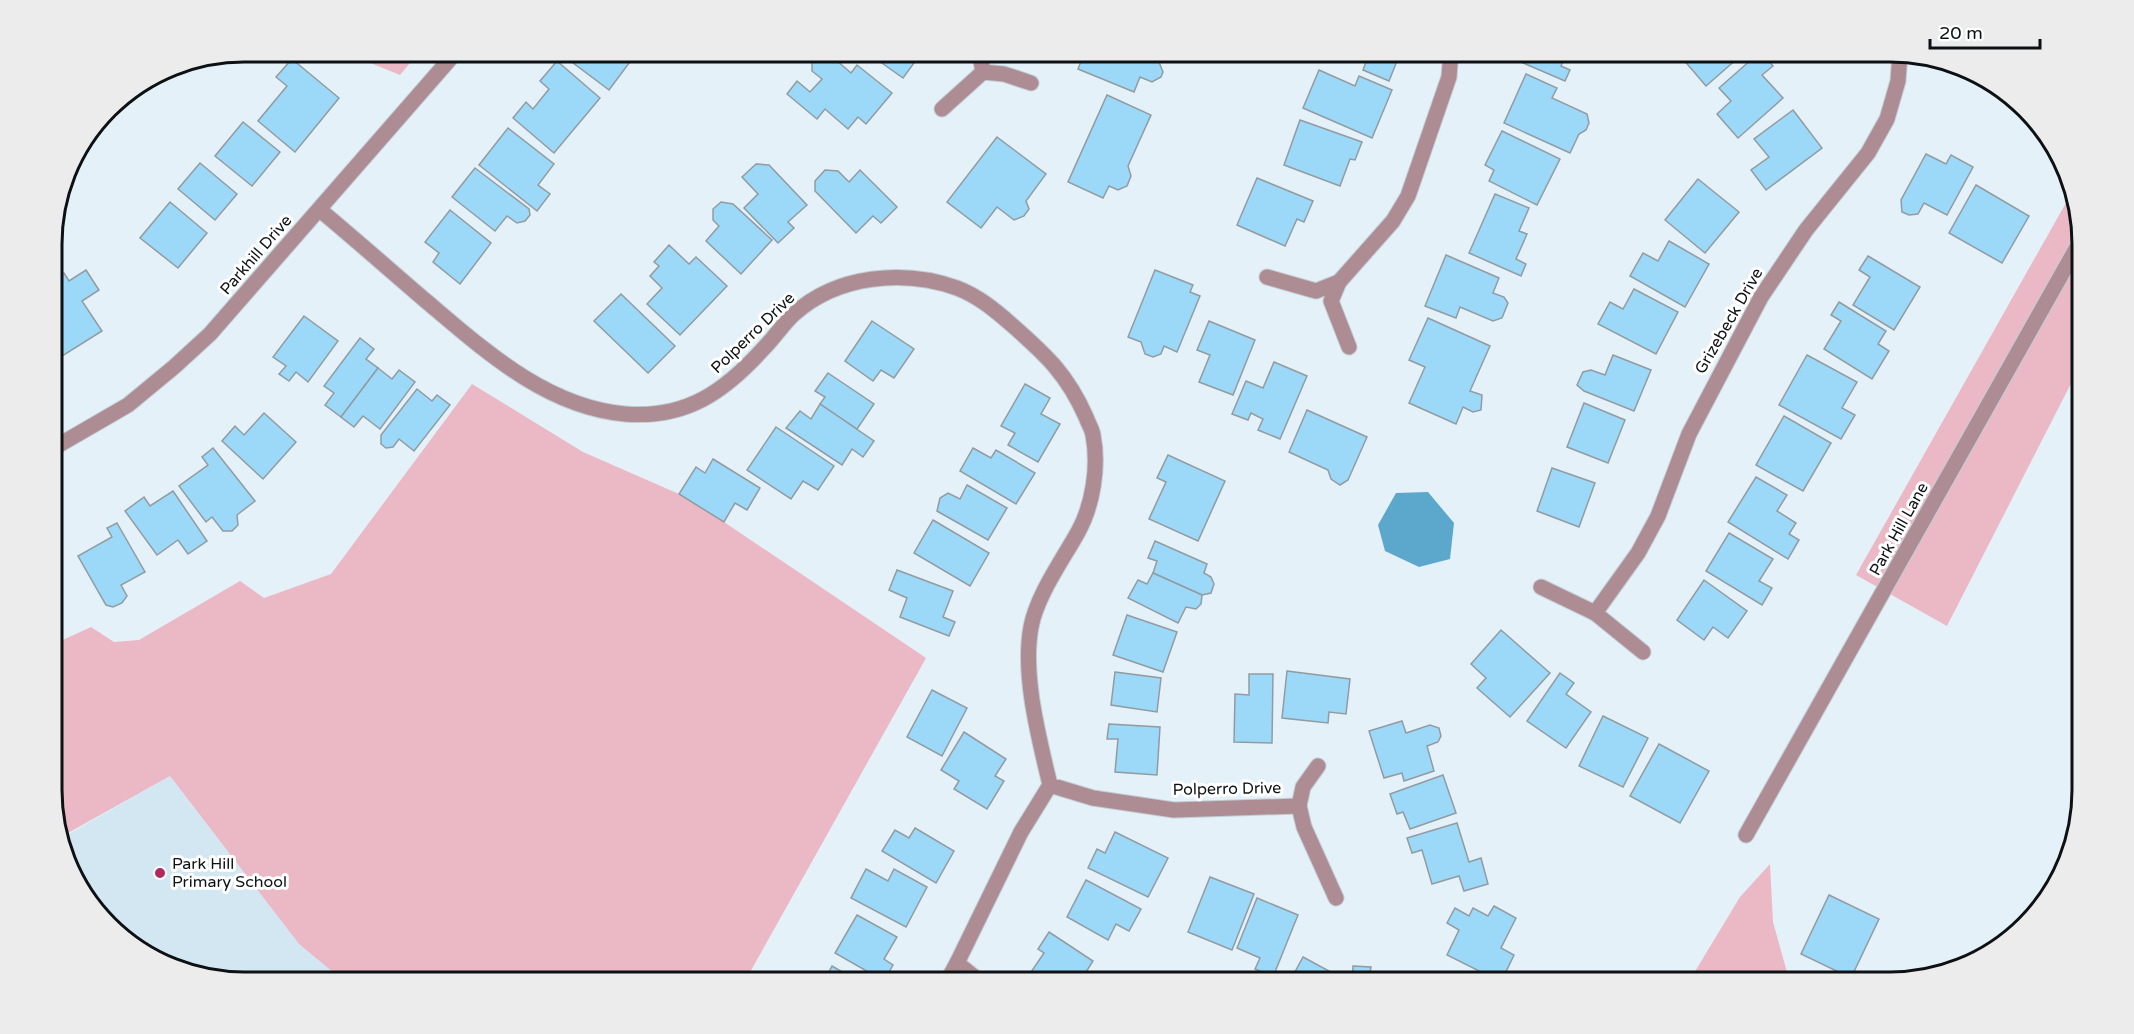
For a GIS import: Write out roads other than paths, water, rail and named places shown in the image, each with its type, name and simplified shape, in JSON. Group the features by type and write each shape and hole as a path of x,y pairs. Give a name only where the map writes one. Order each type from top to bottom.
{"street":[{"name":"Parkhill Drive","path":"62,443 128,405 174,367 236,306 448,62"},
{"path":"981,62 983,72"},
{"path":"1349,347 1331,301 1339,282 1393,221 1408,196 1449,77 1450,62"},
{"name":"Grizebeck Drive","path":"1595,613 1638,553 1658,516 1689,434 1761,297 1806,231 1868,153 1887,119 1898,81 1899,62"},
{"path":"942,109 983,72 1004,74 1031,83"},
{"name":"Polperro Drive","path":"320,210 495,359 538,386 583,406 625,414 670,413 704,400 735,379 794,314 819,296 855,282 893,277 930,281 959,289 988,305 1049,358 1075,393 1093,434 1094,466 1091,500 1080,529 1048,583 1031,627 1029,680 1050,785 1094,798 1173,810 1299,806"},
{"name":"Park Hill Lane","path":"1746,835 2072,256"},
{"path":"1268,277 1316,291 1339,282"},
{"path":"1541,587 1595,613 1643,652"},
{"path":"1318,766 1303,786 1299,806 1304,827 1336,898"},
{"path":"952,972 1021,832 1050,785"},
{"path":"957,963 968,972"}],"water":[{"path":"1428,492 1454,523 1450,559 1419,567 1385,551 1378,525 1396,493"}],"place":[{"name":"Park Hill Primary School","path":"160,873"}]}
